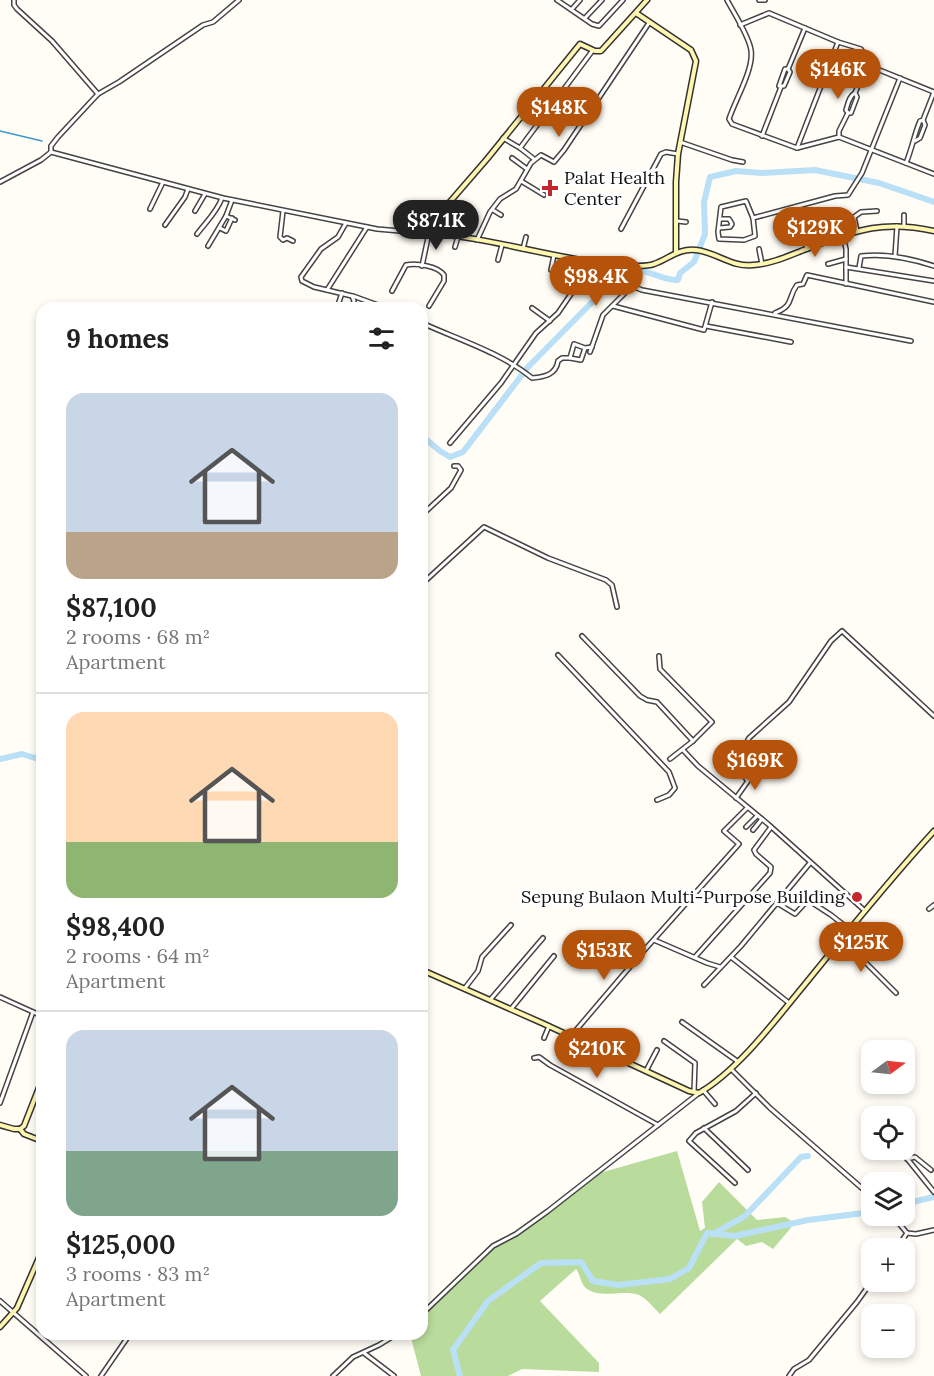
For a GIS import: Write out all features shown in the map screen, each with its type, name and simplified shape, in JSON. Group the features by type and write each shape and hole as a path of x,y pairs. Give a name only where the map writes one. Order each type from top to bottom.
{"street":[{"path":"14,0 17,9 51,41 98,94"},
{"path":"51,152 51,146 58,137 98,94 203,25 213,22 239,0"},
{"path":"557,0 598,26 623,0"},
{"path":"572,9 580,0"},
{"path":"585,19 602,0"},
{"path":"422,266 426,233 580,44 601,51 647,0"},
{"path":"727,0 752,53 751,64 729,119 732,124 797,148 839,136 934,174"},
{"path":"759,0 765,0"},
{"path":"636,13 685,45 695,55 696,61 678,154 676,252"},
{"path":"740,25 766,13 861,49 867,65 847,105 848,113"},
{"path":"477,240 487,216 501,199 513,192 534,159 541,155 554,162 559,156 649,22"},
{"path":"762,136 781,87 779,84 785,69 788,69 805,28"},
{"path":"797,148 838,42"},
{"path":"520,148 593,50"},
{"path":"867,65 934,92 923,120 925,125 921,138 915,141 906,164"},
{"path":"753,218 835,196 848,195 862,173 900,78"},
{"path":"839,136 839,131 848,113 851,113 856,100 855,93"},
{"path":"503,138 534,159"},
{"path":"680,142 743,162"},
{"path":"51,152 205,194 283,211 367,227 477,240 634,269 653,264 676,252 700,251 743,265 762,264 856,231 886,225 934,230"},
{"path":"0,182 41,160 51,152"},
{"path":"621,229 661,154 666,152 678,154"},
{"path":"512,158 527,169"},
{"path":"521,181 544,195"},
{"path":"150,209 164,182"},
{"path":"165,225 188,189"},
{"path":"195,211 205,194"},
{"path":"196,234 218,209 222,198"},
{"path":"208,246 220,228 232,200"},
{"path":"745,201 748,203 753,218 755,236 748,239 719,239 723,206 745,201"},
{"path":"494,210 501,215"},
{"path":"283,211 280,237 283,240 287,238 293,241"},
{"path":"856,231 853,219 855,215 861,212 877,211"},
{"path":"904,214 904,226"},
{"path":"220,228 226,231 233,219 226,216"},
{"path":"719,228 730,227 732,224 729,219 720,219"},
{"path":"677,221 686,222"},
{"path":"455,247 462,223 466,222"},
{"path":"346,223 338,237 321,249 301,277 303,281 315,288 369,302"},
{"path":"895,256 897,226"},
{"path":"327,290 367,227"},
{"path":"803,236 807,249"},
{"path":"843,236 846,249 846,284"},
{"path":"523,249 526,237"},
{"path":"498,260 502,245"},
{"path":"759,249 762,264"},
{"path":"450,442 514,366 536,333 565,304 578,279 576,276 551,270 554,255"},
{"path":"859,268 861,256 895,256 934,266"},
{"path":"828,264 846,259"},
{"path":"392,291 406,265 441,271 444,274 444,281 429,306"},
{"path":"846,267 934,281"},
{"path":"590,352 602,317 632,286 634,269"},
{"path":"774,314 788,305 791,301 792,290 797,285 803,284 806,275 934,301"},
{"path":"632,286 642,290 911,341"},
{"path":"339,302 342,294"},
{"path":"352,296 354,302"},
{"path":"613,306 704,330 712,302"},
{"path":"532,308 550,321"},
{"path":"428,326 514,366 532,378 544,377 557,368 558,361 562,358 581,360 585,348"},
{"path":"706,326 791,342"},
{"path":"570,358 574,344 585,348 592,347"},
{"path":"428,509 455,483 461,470 458,466 454,466"},
{"path":"428,578 484,527 548,558 608,582 612,585 617,607"},
{"path":"736,798 748,781 735,765 749,738 789,702 831,641 842,631 934,716"},
{"path":"582,636 640,696 657,702 693,741"},
{"path":"558,656 669,772 675,788 669,795 657,800"},
{"path":"658,656 660,669 711,720 711,724 670,759"},
{"path":"683,750 864,910"},
{"path":"571,1036 739,844 724,831 747,807"},
{"path":"746,828 757,816"},
{"path":"753,830 762,819"},
{"path":"695,957 770,873 771,867 754,850 771,827"},
{"path":"428,1308 494,1246 516,1234 548,1211 730,1068 763,1035 864,910 934,831"},
{"path":"704,985 731,957 810,862"},
{"path":"777,903 795,914 808,900 850,930"},
{"path":"929,909 934,904"},
{"path":"464,990 478,971 482,957 511,925"},
{"path":"490,1000 543,938"},
{"path":"654,939 717,967 722,966"},
{"path":"842,939 896,993"},
{"path":"511,1009 554,956"},
{"path":"731,957 789,1003"},
{"path":"428,973 698,1092 714,1104"},
{"path":"0,997 36,1013"},
{"path":"0,1103 33,1012"},
{"path":"682,1022 737,1061"},
{"path":"544,1038 549,1026"},
{"path":"663,1041 695,1063 698,1092"},
{"path":"646,1071 657,1050"},
{"path":"534,1058 539,1057 658,1125"},
{"path":"730,1068 861,1187"},
{"path":"735,1183 690,1144 690,1138 736,1111 756,1094"},
{"path":"0,1125 14,1129 24,1126 36,1095"},
{"path":"704,1128 748,1170"},
{"path":"20,1129 26,1136 36,1139"},
{"path":"915,1157 931,1170"},
{"path":"908,1160 934,1192"},
{"path":"901,1226 907,1233 916,1234 934,1230"},
{"path":"904,1238 907,1233"},
{"path":"0,1327 15,1312 36,1265"},
{"path":"789,1376 794,1369 809,1360 864,1292"},
{"path":"0,1301 36,1331"},
{"path":"46,1340 86,1376"},
{"path":"101,1376 126,1340"},
{"path":"333,1376 353,1357 387,1340"},
{"path":"364,1353 394,1376"}],"green space":[{"path":"677,1151 700,1231 705,1228 702,1202 719,1182 757,1220 785,1217 795,1223 773,1249 762,1242 746,1246 737,1239 660,1314 639,1295 633,1293 606,1294 587,1289 576,1269 540,1301 599,1363 599,1372 522,1369 508,1376 421,1376 412,1340 428,1340 428,1309 493,1248 542,1216 596,1174"}],"waterway":[{"path":"0,131 42,141"},
{"path":"428,441 450,457 463,452 528,367 610,284 635,270 678,280 680,273 694,262 705,234 704,202 710,177 736,171 762,173 815,170 879,183 934,202"},
{"path":"0,759 22,754 36,758"},
{"path":"713,1234 745,1216 801,1157 808,1156"},
{"path":"915,1201 934,1197"},
{"path":"460,1376 453,1350 488,1301 541,1263 581,1262 593,1281 618,1285 670,1279 689,1268 707,1233 735,1236 808,1220 861,1213"}],"place":[{"name":"Palat Health Center","path":"550,188"},
{"name":"Sepung Bulaon Multi-Purpose Building","path":"857,897"}]}
